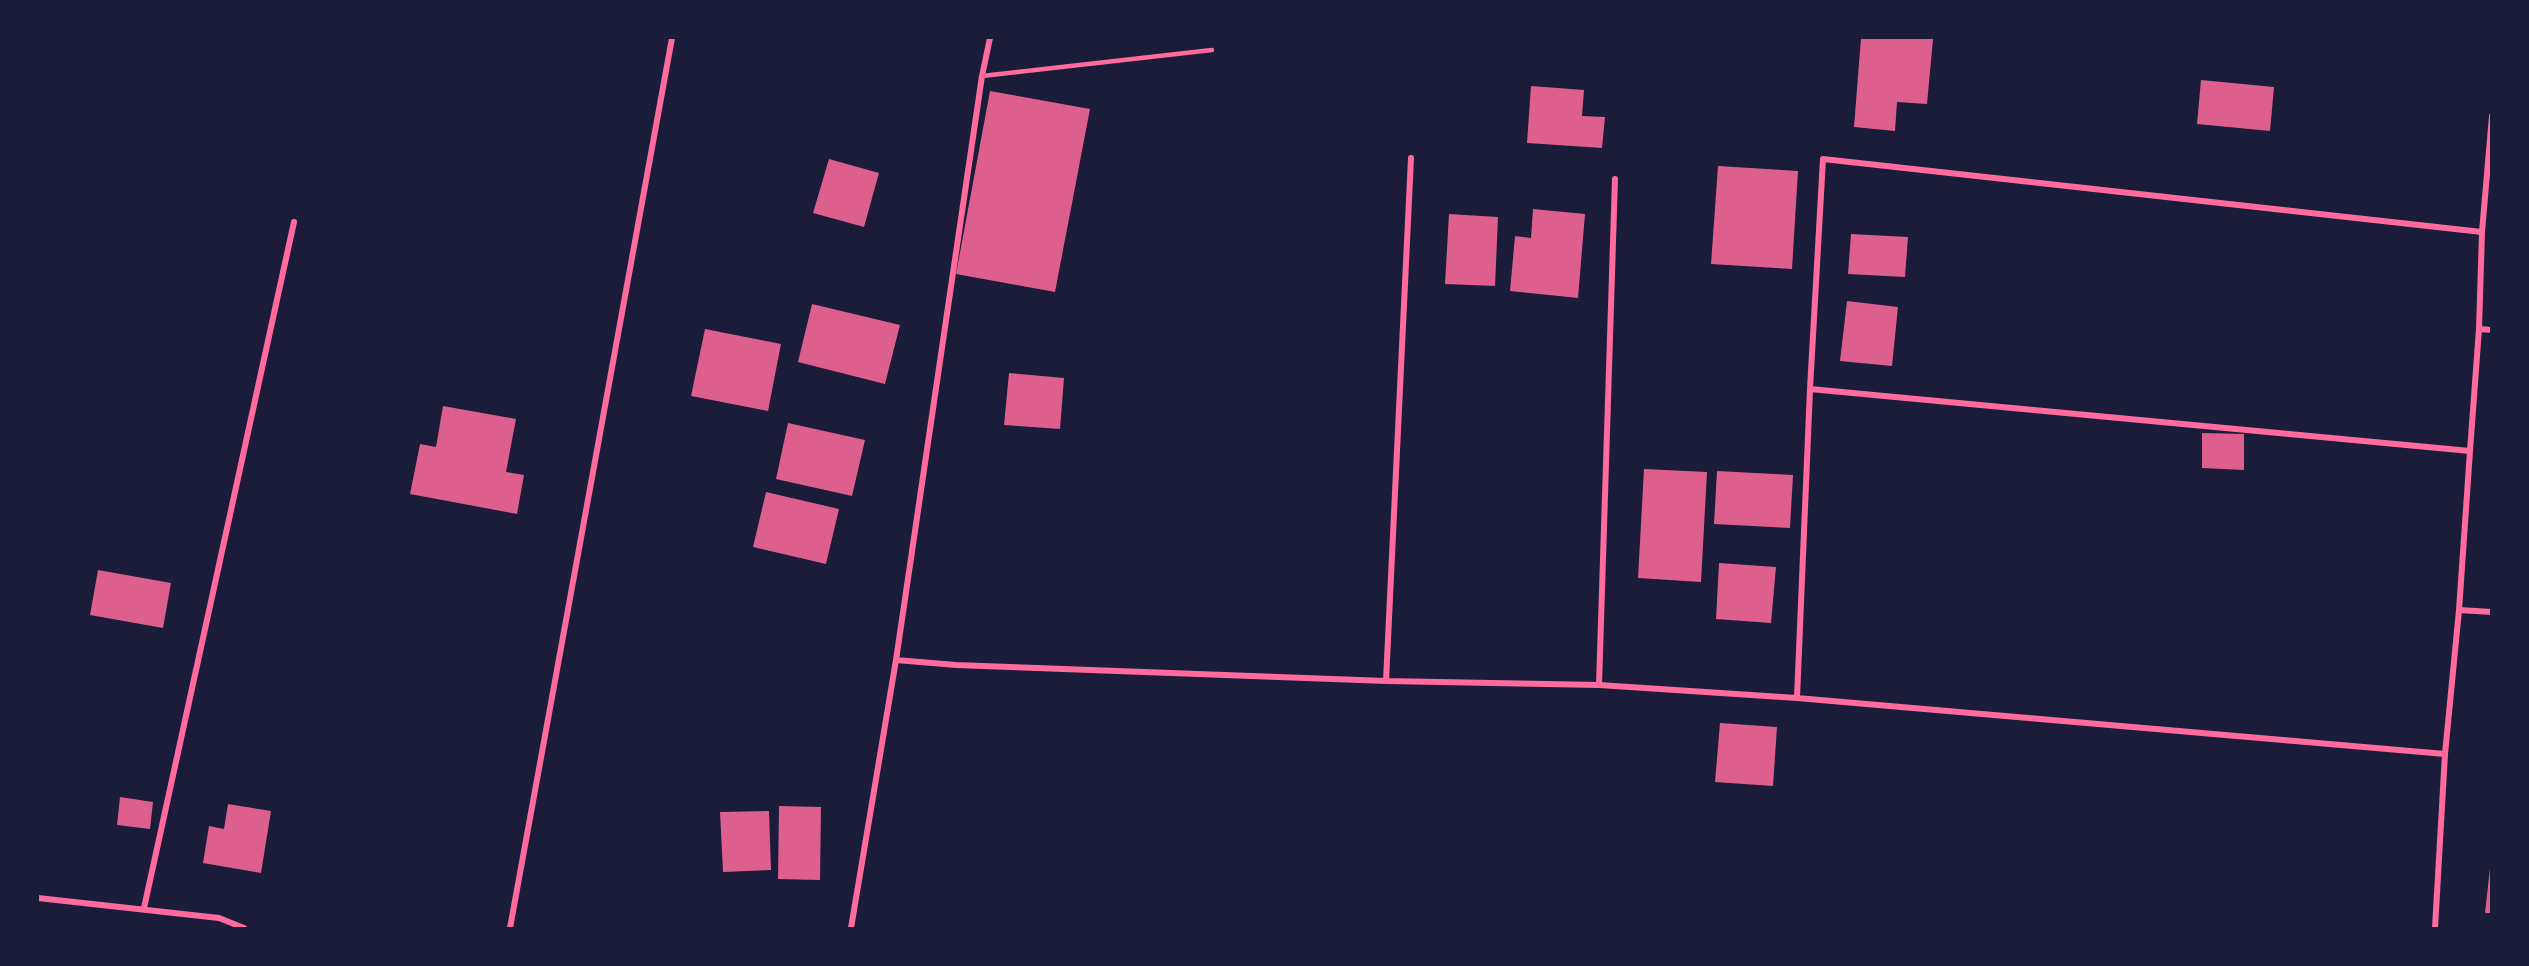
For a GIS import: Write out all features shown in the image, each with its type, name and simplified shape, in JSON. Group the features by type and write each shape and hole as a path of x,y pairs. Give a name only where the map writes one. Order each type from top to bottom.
{"street":[{"path":"510,928 672,38"},
{"path":"850,928 896,660 982,76 990,38"},
{"path":"2434,928 2445,754 2459,610 2479,330 2482,232 2492,116"},
{"path":"1386,681 1411,158"},
{"path":"1797,698 1810,389 1823,159 2482,232"},
{"path":"1599,685 1615,179"},
{"path":"144,908 294,222"},
{"path":"2479,330 2492,330"},
{"path":"1810,389 2470,451"},
{"path":"2459,610 2492,612"},
{"path":"896,660 956,665 1386,681 1599,685 1797,698 2445,754"},
{"path":"38,898 219,918 244,928"}],"lane":[{"path":"982,76 1212,50"}],"building":[{"path":"1861,38 1933,39 1927,104 1897,102 1895,131 1854,127"},
{"path":"2201,80 2274,87 2270,131 2197,124"},
{"path":"1531,86 1584,90 1582,116 1605,117 1602,148 1527,143"},
{"path":"990,91 1090,109 1055,292 956,274"},
{"path":"829,159 879,173 864,227 813,213"},
{"path":"1718,166 1798,171 1792,269 1711,264"},
{"path":"1533,209 1585,214 1578,298 1510,291 1515,236 1531,238"},
{"path":"1449,214 1498,217 1495,286 1445,284"},
{"path":"1851,234 1908,237 1905,277 1848,274"},
{"path":"1847,301 1898,307 1892,366 1840,361"},
{"path":"812,304 900,325 885,384 798,362"},
{"path":"705,329 781,344 768,411 691,396"},
{"path":"1009,373 1064,378 1060,429 1004,425"},
{"path":"443,406 516,419 506,472 524,475 517,514 410,494 420,444 436,447"},
{"path":"788,423 865,440 852,496 776,479"},
{"path":"2202,433 2244,434 2244,470 2202,468"},
{"path":"1644,469 1707,472 1701,582 1638,578"},
{"path":"1717,471 1793,475 1790,528 1714,524"},
{"path":"766,492 839,509 826,564 753,547"},
{"path":"1719,563 1776,567 1771,623 1716,619"},
{"path":"98,570 171,583 163,628 90,615"},
{"path":"1720,723 1777,727 1773,786 1715,782"},
{"path":"120,797 153,802 150,829 117,825"},
{"path":"228,804 271,811 261,873 203,863 209,826 224,829"},
{"path":"779,806 821,807 820,880 778,879"},
{"path":"769,811 771,870 723,872 720,812"},
{"path":"2490,868 2492,868 2492,913 2485,913"}]}
